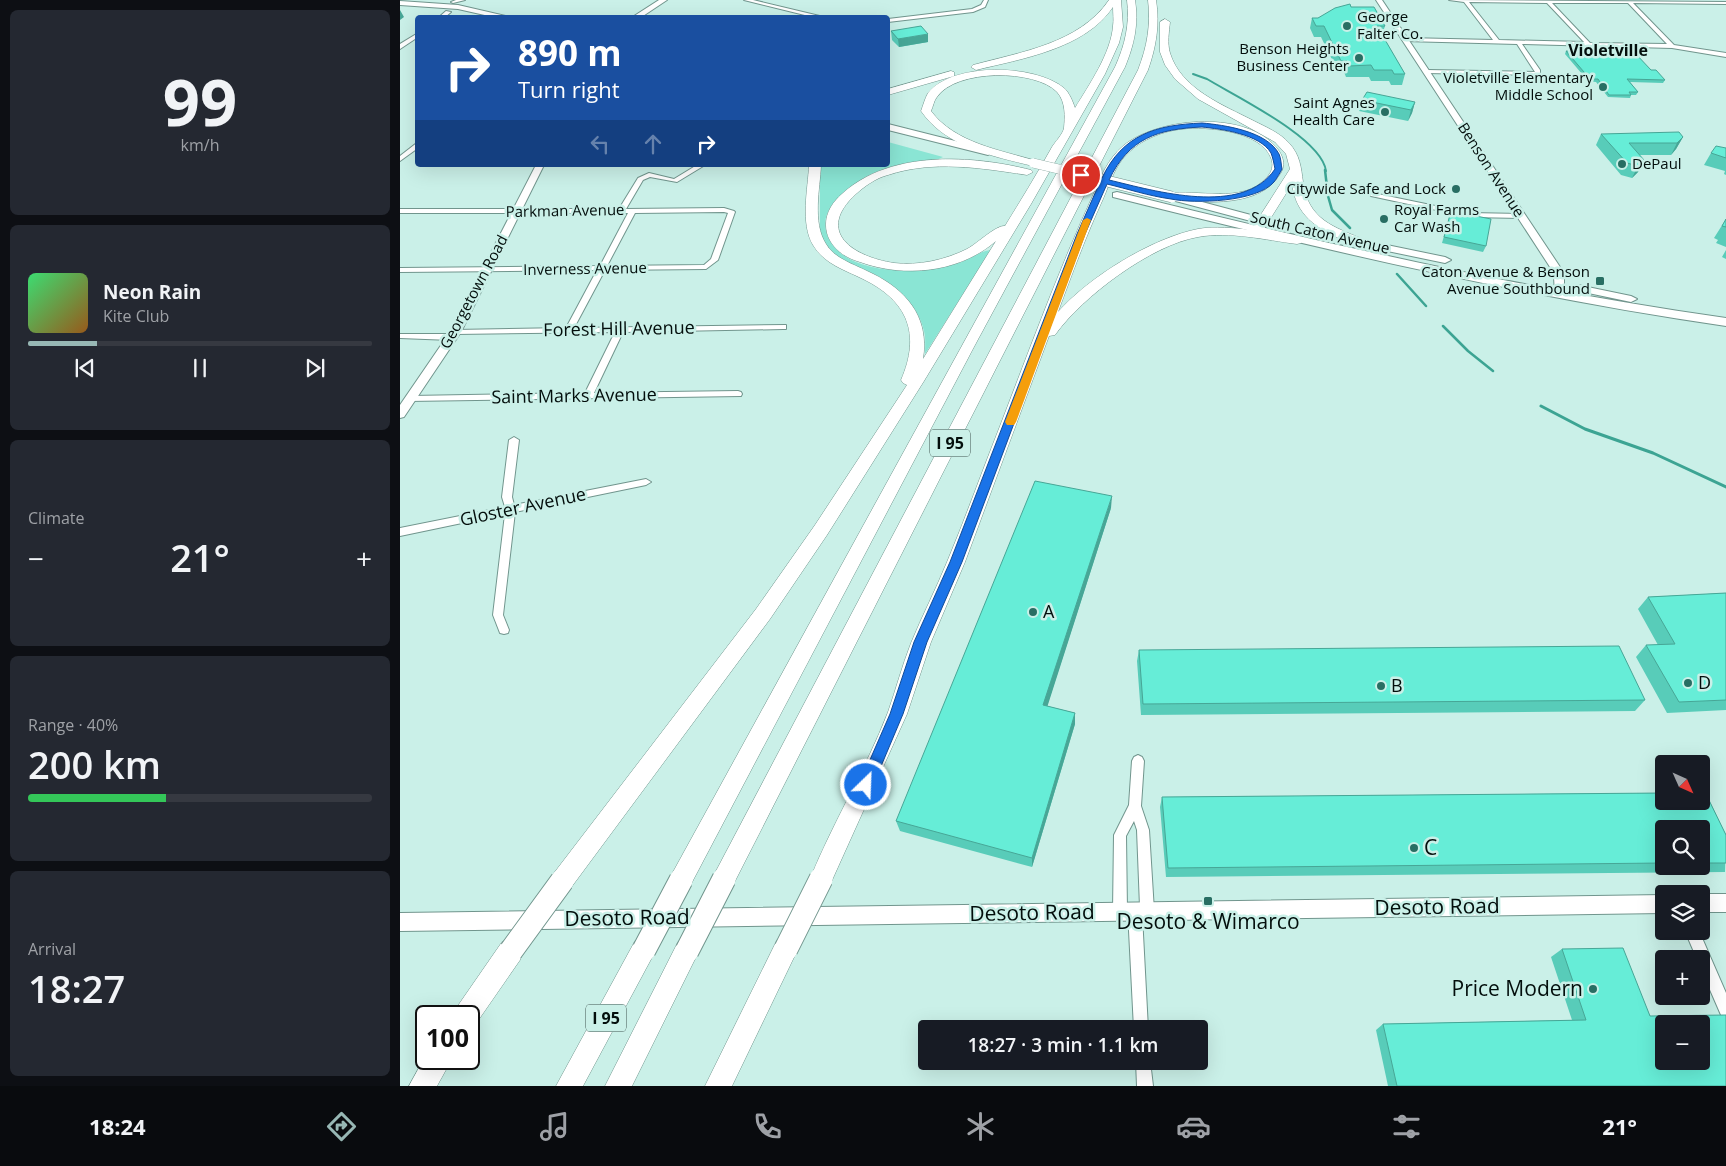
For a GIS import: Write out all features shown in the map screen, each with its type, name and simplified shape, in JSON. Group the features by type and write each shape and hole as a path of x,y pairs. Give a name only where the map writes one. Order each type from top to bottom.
{"highway":[{"path":"890,91 1060,42 1094,23 1104,14 1112,0"},
{"path":"474,1005 562,881 763,614 821,530 917,381 1025,204 1110,56 1118,27 1118,0"},
{"name":"I 95","path":"569,1086 644,950 963,354 1120,67 1131,36 1133,20 1131,0"},
{"name":"I 95","path":"618,1086 1143,70 1153,38 1152,0"},
{"path":"1161,0 1164,13 1165,54 1171,68 1196,92 1211,102 1278,139 1291,154 1296,168 1298,196 1307,213 1324,227 1361,243"},
{"path":"1030,168 939,128 929,117 926,110 929,97 944,84 972,75 1016,73 1044,79 1062,90 1068,98 1070,115 1065,135"},
{"path":"718,1086 821,879 897,714 921,642 956,562 1096,199 1113,163 1128,146 1149,134 1174,126 1215,126 1254,136 1270,147 1278,161 1279,169 1275,176 1255,191 1226,198 1172,198"},
{"path":"1025,204 1005,228 984,246 954,260 919,266 882,265 854,255 836,241 832,223 833,214 839,204 854,188 881,174 898,169 921,164 951,162 1030,168"},
{"path":"815,167 813,221 818,244 836,261 876,279 901,298 915,323 918,340 917,358 908,379 821,530"},
{"path":"1260,226 1296,168"},
{"path":"1027,380 1050,332 1071,306 1101,282 1160,245 1188,235 1212,232 1297,240"},
{"path":"422,1086 432,1070"}],"main road":[{"path":"448,12 457,2"},
{"path":"400,3 457,2 500,15"},
{"path":"400,8 465,15"},
{"name":"South Caton Avenue","path":"890,128 1117,195 1260,226 1361,243 1560,289 1635,310 1726,322"},
{"name":"South Caton Avenue","path":"890,136 1172,198 1297,240 1726,318"}],"street":[{"path":"638,15 664,0"},
{"path":"746,0 813,15"},
{"path":"890,21 973,10 983,6 986,0"},
{"name":"Benson Avenue","path":"1379,0 1555,267 1560,289"},
{"path":"1451,0 1726,3"},
{"path":"1465,0 1497,42"},
{"path":"1548,1 1588,44"},
{"path":"1628,2 1672,46"},
{"path":"444,15 448,12"},
{"path":"400,47 415,36"},
{"path":"1406,40 1672,46 1726,54"},
{"path":"1427,72 1538,74 1518,42"},
{"path":"401,158 415,146"},
{"path":"401,158 415,157"},
{"name":"Georgetown Road","path":"400,414 453,335 488,270 539,167"},
{"path":"621,211 638,181 644,177 652,176 671,181 679,179 699,167"},
{"path":"1373,196 1469,215 1522,216"},
{"name":"Parkman Avenue","path":"400,211 731,211 732,214 710,266"},
{"path":"569,330 633,211"},
{"name":"Inverness Avenue","path":"400,270 710,266"},
{"name":"Forest Hill Avenue","path":"400,336 569,330 783,327"},
{"path":"588,396 620,330"},
{"name":"Saint Marks Avenue","path":"411,399 738,394"},
{"path":"504,630 498,615 510,510 507,496 514,440"},
{"name":"Gloster Avenue","path":"400,532 646,482"},
{"path":"1138,761 1134,806 1120,835 1134,911 1141,1020"},
{"path":"1134,806 1143,830 1134,911"},
{"path":"1710,903 1726,903"},
{"name":"Desoto Road","path":"400,922 1655,904"},
{"path":"1696,940 1726,1010"},
{"path":"1144,1070 1145,1086"}],"green space":[{"path":"890,143 943,157 940,159 905,163 890,167"},
{"path":"820,167 890,167 867,176 848,189 832,205 826,217 826,231 834,246 847,257 863,265 882,269 922,270 956,264 991,250 925,354 924,331 912,305 890,284 836,255 820,234"}],"building":[{"path":"1350,4 1351,7 1374,7 1385,26 1377,26 1405,74 1394,74 1392,70 1374,70 1371,65 1349,66 1347,61 1341,61 1324,26 1316,26 1312,18 1318,18 1335,8"},
{"path":"921,26 928,34 898,39 891,31"},
{"name":"Violetville Elementary Middle School","path":"1566,51 1635,53 1651,70 1656,70 1665,80 1627,79 1638,92 1629,92 1631,95 1609,95 1598,79 1590,79"},
{"path":"1367,92 1415,102 1411,110 1362,100"},
{"path":"1679,132 1683,137 1677,143 1629,143 1644,160 1638,166 1627,163 1601,134"},
{"path":"1716,146 1726,148 1726,158 1711,153"},
{"path":"1451,211 1491,219 1486,246 1444,237"},
{"path":"1726,219 1726,227 1722,226"},
{"name":"A","path":"1035,481 1112,496 1043,705 1075,713 1032,858 896,821"},
{"name":"D","path":"1726,593 1726,700 1679,702 1646,645 1675,644 1648,597"},
{"name":"B","path":"1619,646 1645,700 1143,704 1139,650"},
{"name":"C","path":"1655,793 1655,810 1710,810 1710,802 1726,835 1726,863 1710,863 1710,820 1655,820 1655,863 1168,868 1162,797"},
{"name":"Price Modern","path":"1623,948 1650,1016 1655,1016 1655,1070 1710,1070 1710,1015 1726,1015 1726,1086 1397,1086 1383,1024 1586,1020 1562,949"}],"waterway":[{"path":"1193,74 1207,79 1237,96 1294,132 1310,145 1321,158 1326,171"},
{"path":"1325,170 1328,196 1332,210 1350,228"},
{"path":"1397,274 1426,306"},
{"path":"1443,326 1468,351 1493,371"},
{"path":"1541,406 1585,429 1653,453 1726,487"}],"slow traffic":[{"path":"1010,422 1087,220"}],"place":[{"name":"George Falter Co.","path":"1347,26"},
{"name":"Benson Heights Business Center","path":"1359,58"},
{"name":"Violetville Elementary Middle School","path":"1603,87"},
{"name":"Saint Agnes Health Care","path":"1385,112"},
{"name":"DePaul","path":"1622,164"},
{"name":"Citywide Safe and Lock","path":"1456,189"},
{"name":"Royal Farms Car Wash","path":"1384,219"},
{"name":"Caton Avenue & Benson Avenue Southbound","path":"1600,281"},
{"name":"A","path":"1033,612"},
{"name":"D","path":"1688,683"},
{"name":"B","path":"1381,686"},
{"name":"C","path":"1414,848"},
{"name":"Desoto & Wimarco","path":"1208,901"},
{"name":"Price Modern","path":"1593,989"}],"district":[{"name":"Violetville","path":"1608,50"}],"route":[{"path":"866,785 897,714 921,642 956,562 1027,380 1081,234 1096,199 1105,181 1113,163 1128,146 1149,134 1174,126 1202,125 1226,128 1254,136 1270,147 1278,161 1279,169 1270,181 1255,191 1236,196 1216,198 1172,198 1118,184 1100,180 1081,175"}]}
